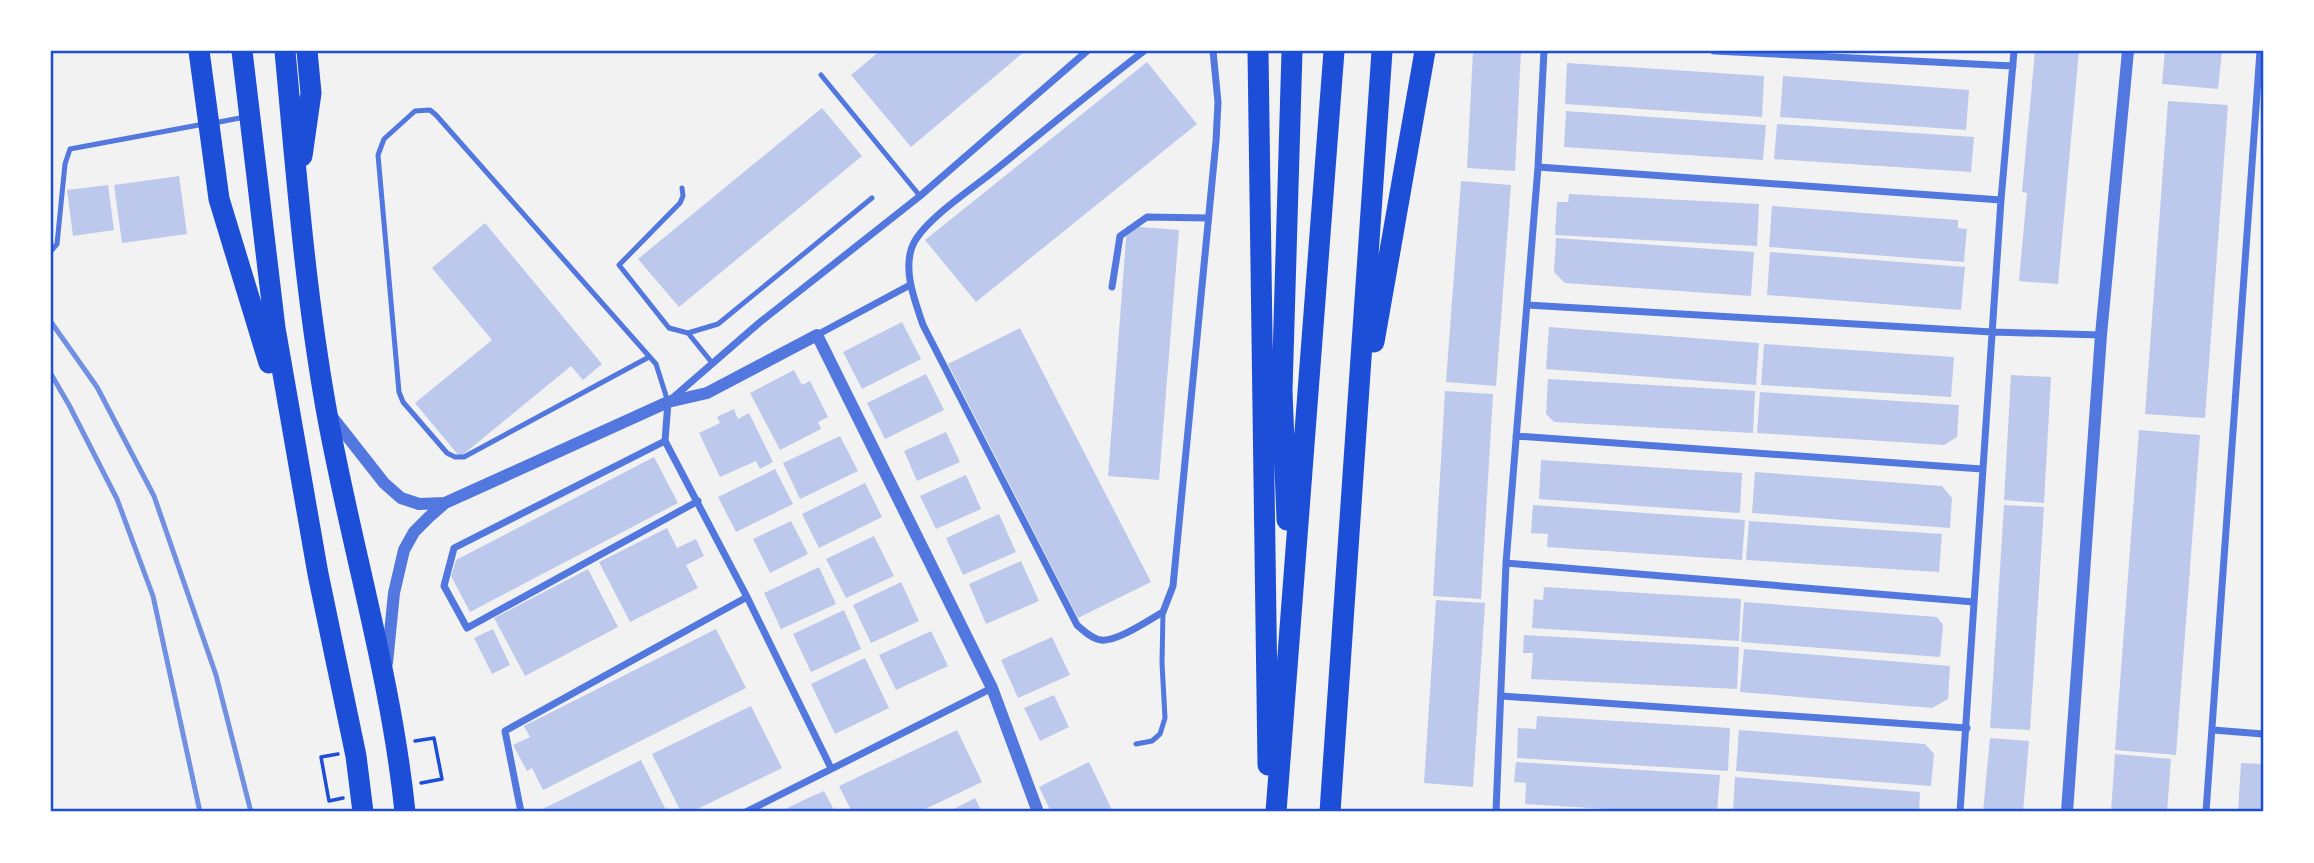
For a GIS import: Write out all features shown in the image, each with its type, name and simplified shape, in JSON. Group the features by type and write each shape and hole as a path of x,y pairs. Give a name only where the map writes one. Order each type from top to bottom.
{"highway":[{"path":"199,51 219,199 295,448"},
{"path":"242,51 275,328 318,574 356,756 362,803"},
{"path":"285,51 299,225 326,408 385,677 405,812"},
{"path":"297,186 311,93 307,51"},
{"path":"1258,51 1268,770 1276,812"},
{"path":"1292,51 1282,404 1292,602"},
{"path":"1276,812 1334,51"},
{"path":"1330,812 1382,51"},
{"path":"1354,456 1425,51"}],"street":[{"path":"831,768 747,597 665,441 668,402 759,323 920,196 1087,51"},
{"path":"1144,51 928,224 915,240 911,250 910,285 923,325 1077,625 1102,640 1116,638 1163,612 1173,586 1218,102 1213,51"},
{"path":"1496,812 1506,563 1538,167 1544,51"},
{"path":"1714,51 2013,65"},
{"path":"1960,812 2001,200 2014,51"},
{"path":"2067,812 2101,335 2128,51"},
{"path":"2206,812 2260,51"},
{"path":"1538,167 2001,200"},
{"path":"1112,287 1120,236 1133,225 1154,216 1208,218"},
{"path":"385,677 394,593 404,550 414,532 445,503 668,402 707,393 910,285"},
{"path":"1527,305 2101,335"},
{"path":"817,335 992,688 1038,812"},
{"path":"326,408 384,483 401,498 419,504 445,503"},
{"path":"1517,436 1982,469"},
{"path":"665,441 454,548 444,586 467,628 698,501"},
{"path":"1506,563 1974,602"},
{"path":"520,812 505,731 747,597"},
{"path":"746,812 992,688"},
{"path":"1501,696 1967,728"},
{"path":"2213,730 2263,734"}],"lane":[{"path":"821,75 920,196"},
{"path":"649,357 464,457 447,453 403,402 399,391 378,155 384,139 415,111 430,110 436,115 649,357 656,365 668,402"},
{"path":"51,251 57,244 69,149 248,117"},
{"path":"682,188 680,203 619,265 669,328 688,333 718,324 872,198"},
{"path":"688,333 713,364"},
{"path":"1136,744 1152,741 1160,734 1165,718 1163,612"}],"path":[{"path":"402,787 442,779 434,738"},
{"path":"321,757 329,801 362,803"}],"building":[{"path":"880,51 1025,51 911,147 851,75"},
{"path":"1473,51 1521,51 1515,171 1467,168"},
{"path":"2035,51 2079,51 2058,284 2019,281 2027,193 2022,192"},
{"path":"2165,51 2222,51 2218,89 2162,84"},
{"path":"1147,62 1197,124 976,302 925,240"},
{"path":"1567,63 1764,76 1762,117 1565,104"},
{"path":"1783,76 1969,90 1966,130 1780,117"},
{"path":"2168,101 2228,105 2205,418 2145,414"},
{"path":"822,108 862,156 679,307 638,259"},
{"path":"1566,111 1766,125 1763,160 1564,147"},
{"path":"1777,124 1974,137 1971,172 1774,159"},
{"path":"179,176 187,234 122,243 114,185"},
{"path":"1461,181 1511,185 1496,386 1446,382"},
{"path":"108,185 114,230 73,236 67,190"},
{"path":"1569,194 1759,204 1757,246 1555,235 1557,202 1568,202"},
{"path":"1772,206 1958,220 1958,228 1967,229 1964,262 1769,247"},
{"path":"485,223 602,364 583,380 571,366 460,457 415,403 492,340 432,268"},
{"path":"1127,226 1179,230 1159,480 1108,476"},
{"path":"1556,238 1754,252 1751,296 1565,283 1554,272"},
{"path":"1770,252 1965,267 1961,310 1767,295"},
{"path":"902,322 921,359 862,389 843,352"},
{"path":"1549,327 1759,343 1756,385 1546,369"},
{"path":"1020,328 1151,582 1078,618 948,364"},
{"path":"1764,344 1954,357 1951,397 1761,385"},
{"path":"794,370 802,385 810,381 828,417 818,422 821,429 780,450 750,393"},
{"path":"926,374 944,410 885,439 867,403"},
{"path":"2011,375 2051,377 2044,503 2004,500"},
{"path":"1548,379 1755,391 1753,433 1554,422 1546,414"},
{"path":"1445,391 1493,394 1481,599 1433,596"},
{"path":"1760,392 1959,405 1957,437 1944,445 1757,433"},
{"path":"734,409 738,419 749,413 773,462 760,469 756,461 720,477 699,433 720,423 717,417"},
{"path":"2139,430 2200,435 2176,755 2115,750"},
{"path":"946,432 960,462 917,481 904,451"},
{"path":"840,436 858,471 800,499 783,463"},
{"path":"654,457 678,503 470,612 451,576 456,560"},
{"path":"1541,460 1742,473 1740,513 1539,499"},
{"path":"775,469 793,504 736,532 718,497"},
{"path":"1755,472 1942,486 1952,498 1950,528 1752,513"},
{"path":"966,475 981,509 936,529 920,496"},
{"path":"865,483 882,517 819,548 802,514"},
{"path":"1533,505 1745,520 1742,560 1547,547 1548,534 1531,533"},
{"path":"2004,505 2044,507 2030,730 1990,728"},
{"path":"999,514 1016,552 963,575 946,538"},
{"path":"791,521 808,554 770,573 753,539"},
{"path":"1749,521 1942,534 1939,572 1746,560"},
{"path":"667,528 677,548 696,539 704,556 686,565 698,588 630,622 599,562"},
{"path":"874,536 894,576 846,598 826,559"},
{"path":"1021,561 1039,601 986,624 969,584"},
{"path":"819,567 836,604 781,629 764,593"},
{"path":"588,569 618,627 525,676 494,618"},
{"path":"901,582 919,621 871,643 853,605"},
{"path":"1544,587 1741,599 1739,641 1532,628 1534,599 1543,600"},
{"path":"1436,600 1485,603 1473,787 1424,783"},
{"path":"1744,602 1937,617 1943,625 1940,657 1741,642"},
{"path":"844,610 861,649 811,672 793,634"},
{"path":"493,629 510,665 492,674 474,638"},
{"path":"716,629 746,688 543,790 532,768 527,771 513,745 530,737 524,726"},
{"path":"931,631 948,666 896,690 879,655"},
{"path":"1524,635 1739,647 1737,689 1531,679 1533,653 1523,653"},
{"path":"1052,637 1070,675 1018,698 1001,660"},
{"path":"1744,649 1950,666 1948,699 1932,708 1740,692"},
{"path":"865,658 889,708 835,734 811,684"},
{"path":"1054,695 1069,727 1040,741 1024,708"},
{"path":"751,706 782,768 691,812 681,812 652,754"},
{"path":"1537,716 1730,728 1728,771 1517,758 1518,728 1536,729"},
{"path":"957,730 982,782 919,812 852,812 839,786"},
{"path":"1739,730 1925,744 1934,754 1931,786 1736,771"},
{"path":"1990,738 2029,741 2023,812 1983,812"},
{"path":"2115,754 2171,759 2167,812 2111,812"},
{"path":"641,760 667,812 536,812 557,802"},
{"path":"1089,762 1113,812 1051,812 1039,787"},
{"path":"1516,762 1720,775 1717,812 1656,812 1525,804 1526,783 1514,782"},
{"path":"2241,763 2263,764 2263,812 2238,812"},
{"path":"1735,777 1920,792 1919,812 1733,812"},
{"path":"824,791 835,812 779,812 808,798"},
{"path":"975,798 982,812 947,812 952,810"}],"railway":[{"path":"51,322 97,387 154,496 216,675 251,812"},
{"path":"51,374 117,499 153,596 200,812"}]}
